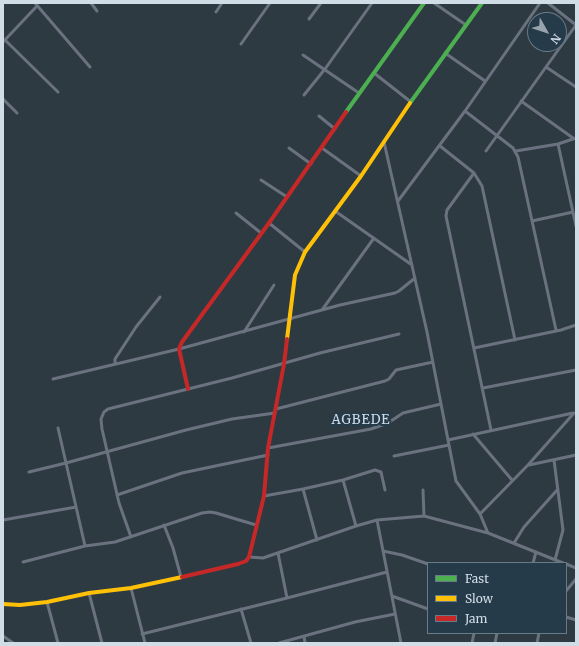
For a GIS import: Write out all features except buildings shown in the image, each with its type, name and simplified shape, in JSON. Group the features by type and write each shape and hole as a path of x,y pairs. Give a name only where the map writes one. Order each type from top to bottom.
{"street":[{"path":"91,3 97,11"},
{"path":"216,12 222,3"},
{"path":"241,44 270,3"},
{"path":"309,19 321,3"},
{"path":"304,95 325,69 372,3"},
{"path":"188,389 179,349 183,339 287,198 359,93 424,3"},
{"path":"434,3 466,25"},
{"path":"3,604 20,605 47,602 89,593 131,588 246,562 249,557 264,496 268,448 284,364 295,275 305,252 361,176 445,53 482,3"},
{"path":"398,201 440,146 540,3"},
{"path":"486,152 576,25 548,3"},
{"path":"58,92 4,41 36,4 90,67"},
{"path":"445,53 485,81"},
{"path":"303,55 359,93"},
{"path":"546,68 576,88"},
{"path":"374,72 411,102"},
{"path":"3,99 17,113"},
{"path":"522,101 575,138"},
{"path":"465,111 498,135 516,151 556,330"},
{"path":"319,116 335,129"},
{"path":"516,151 558,144 575,138"},
{"path":"384,142 415,278 456,481 480,514 488,533"},
{"path":"558,144 576,226"},
{"path":"440,146 474,173 482,186 515,340"},
{"path":"289,148 310,164"},
{"path":"322,148 361,176"},
{"path":"474,173 447,210 446,216 492,430"},
{"path":"261,180 287,198"},
{"path":"335,211 412,265"},
{"path":"532,221 573,212"},
{"path":"236,213 261,233"},
{"path":"269,223 305,252"},
{"path":"322,310 374,238"},
{"path":"54,379 179,349 322,310 395,293 415,278"},
{"path":"244,332 274,286"},
{"path":"115,364 115,359 136,327 160,297"},
{"path":"474,348 515,340 576,325"},
{"path":"131,537 117,495 101,419 104,412 108,409 284,364 320,353 399,334"},
{"path":"29,472 186,430 275,411 385,381 389,379 396,370 432,362"},
{"path":"483,388 576,370"},
{"path":"268,448 364,430 388,423 403,413 441,404"},
{"path":"448,440 575,412"},
{"path":"480,514 528,465 575,412"},
{"path":"58,428 85,546"},
{"path":"473,434 512,480"},
{"path":"394,456 449,445"},
{"path":"117,495 182,474 268,454"},
{"path":"528,465 576,455"},
{"path":"554,460 563,530 555,560"},
{"path":"264,496 343,480 375,470 381,472 385,490"},
{"path":"343,480 356,526"},
{"path":"303,489 317,540"},
{"path":"514,543 524,527 558,489"},
{"path":"423,490 424,516"},
{"path":"3,520 76,508"},
{"path":"23,562 85,546 115,542 202,513 210,512 256,525"},
{"path":"249,557 263,558 377,520 424,516 488,533 560,562"},
{"path":"377,520 392,596 394,614 401,643"},
{"path":"164,525 173,548 181,577"},
{"path":"383,551 402,555 427,564"},
{"path":"533,562 536,552"},
{"path":"278,553 287,598"},
{"path":"142,634 387,572"},
{"path":"567,590 576,578"},
{"path":"131,588 144,643"},
{"path":"89,593 102,643"},
{"path":"392,596 427,609"},
{"path":"47,602 58,643"},
{"path":"241,609 252,643"},
{"path":"279,643 355,622 394,614"},
{"path":"3,636 13,643"},
{"path":"304,636 305,643"}],"traffic: fast":[{"path":"346,112 424,3"},
{"path":"410,103 482,3"}],"traffic: slow":[{"path":"287,339 295,275 305,252 361,176 410,103"},
{"path":"3,604 20,605 47,602 89,593 131,588 182,577"}],"traffic: jam":[{"path":"188,389 179,349 182,342 269,223 346,112"},
{"path":"182,577 238,564 246,561 249,557 264,496 268,448 284,364 287,339"}],"district":[{"name":"AGBEDE","path":"361,420"}]}
